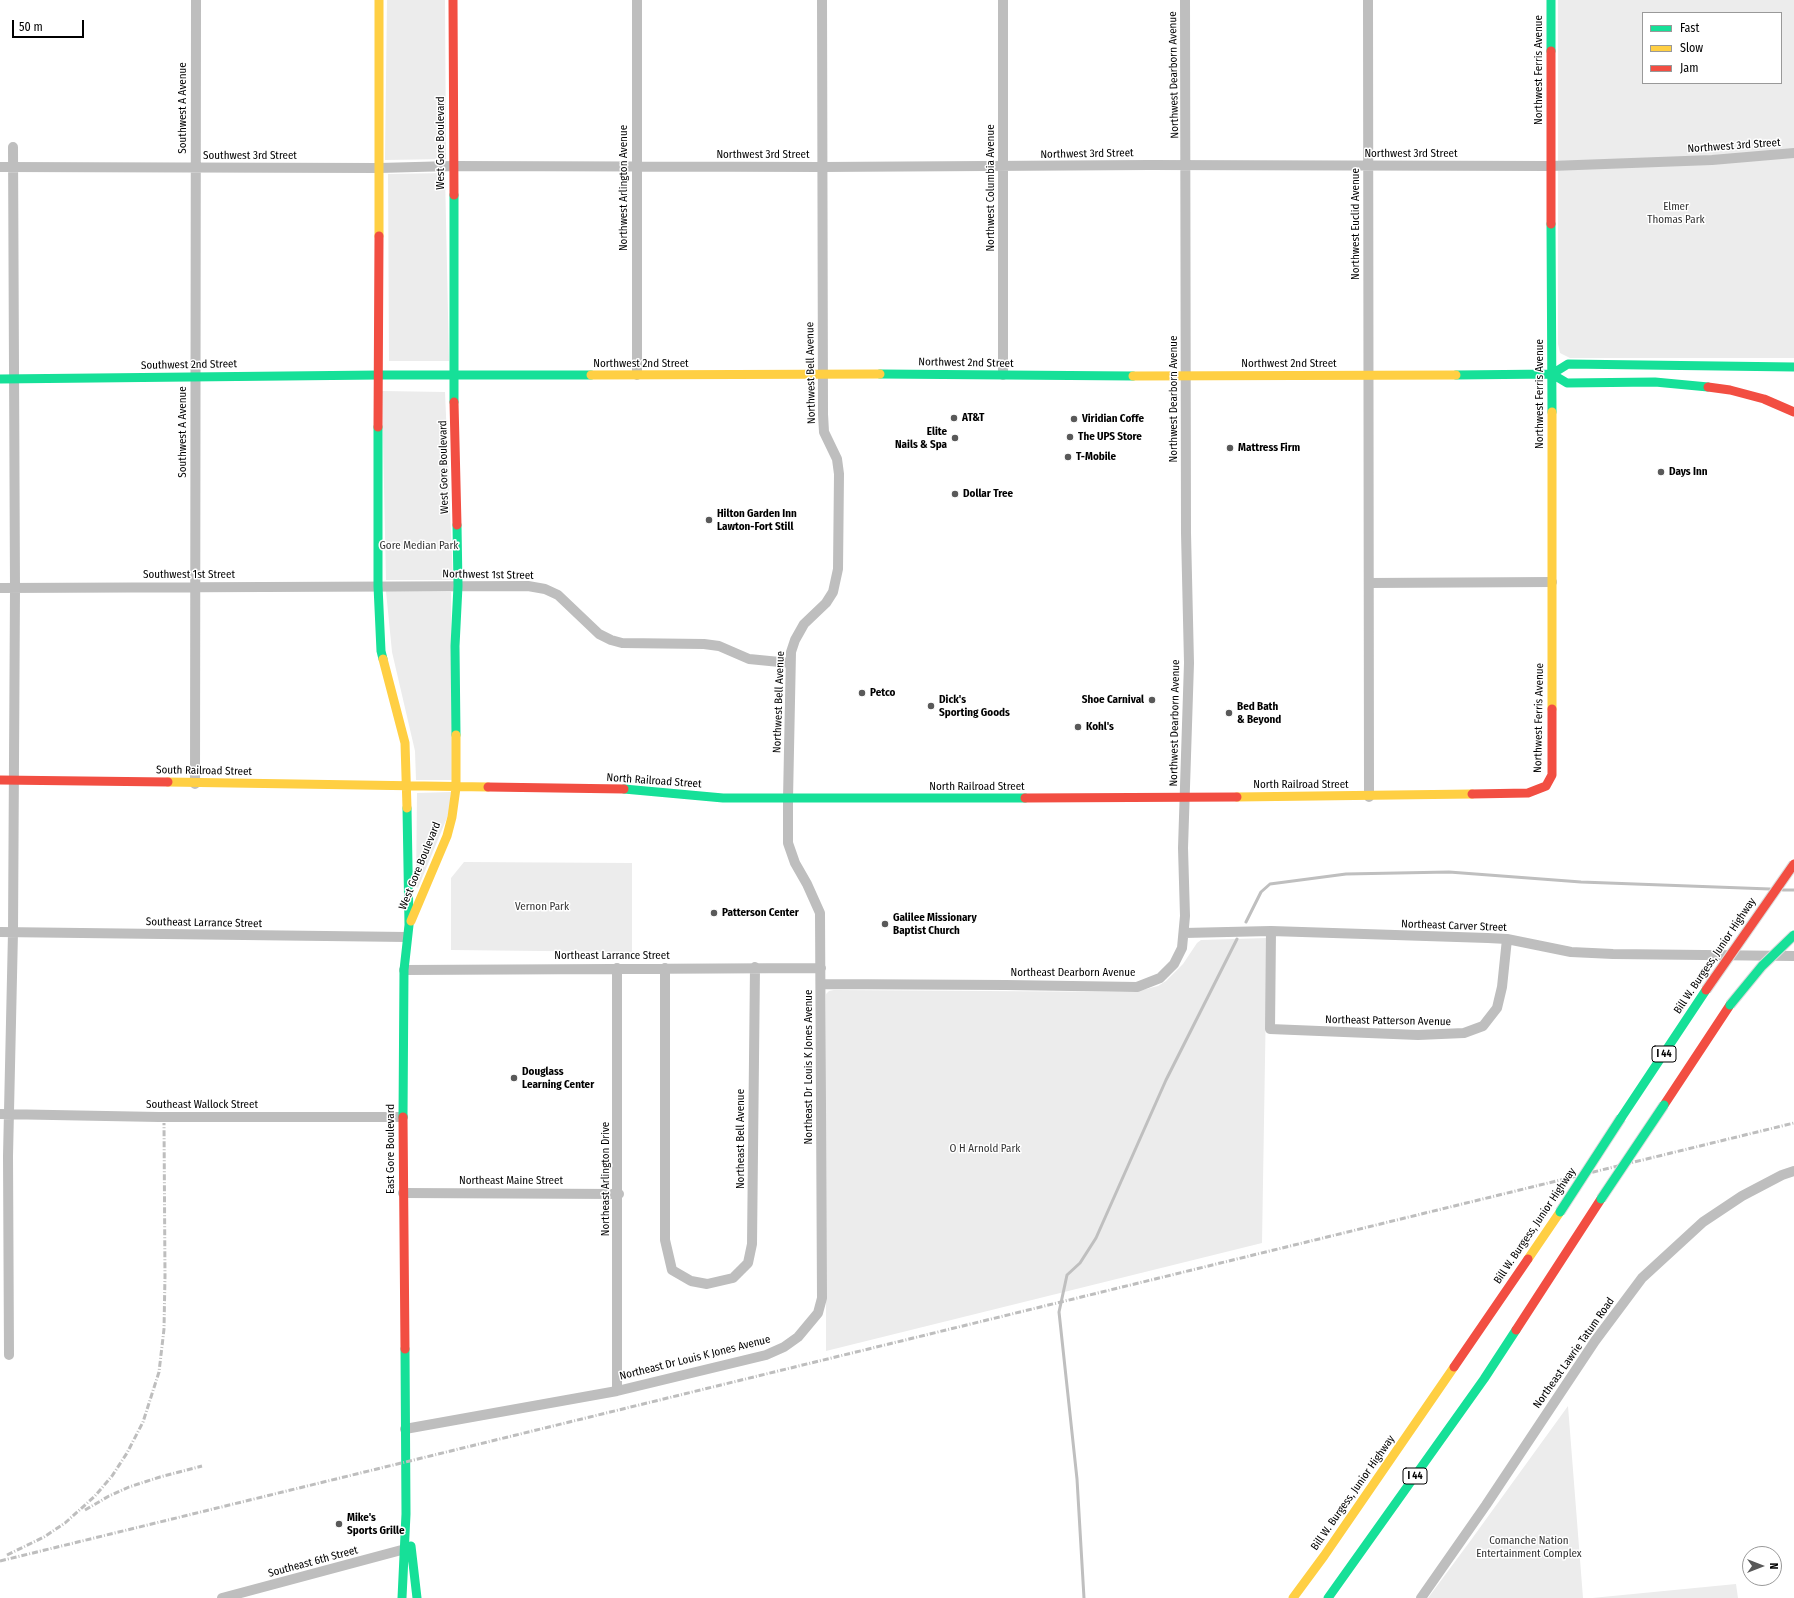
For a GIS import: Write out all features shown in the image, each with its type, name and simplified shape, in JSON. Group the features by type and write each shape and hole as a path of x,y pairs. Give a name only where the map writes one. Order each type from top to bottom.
{"main road":[{"path":"379,0 378,586 382,651 405,742 407,786"},
{"name":"West Gore Boulevard","path":"409,925 448,836 456,788 455,646 458,586 452,166 453,0"},
{"name":"Northwest Ferris Avenue","path":"1546,786 1552,775 1550,0"},
{"path":"1794,367 1568,364 1552,374 1566,383 1655,382 1692,384 1730,390 1764,399 1794,412"},
{"name":"Northwest 2nd Street","path":"379,375 1185,376 1552,374"},
{"name":"Southwest 2nd Street","path":"0,379 379,375"},
{"name":"South Railroad Street","path":"0,780 407,786"},
{"name":"North Railroad Street","path":"407,786 456,788 637,789 723,798 788,800 1369,797 1528,793 1546,786"},
{"name":"East Gore Boulevard","path":"402,1598 407,1549 403,1117 404,970 409,925 406,842 407,786"},
{"name":"Bill W. Burgess, Junior Highway","path":"1293,1598 1324,1556 1560,1212 1706,990 1794,864"},
{"name":"I 44","path":"1328,1598 1484,1379 1730,1005 1762,966 1794,935"},
{"name":"East Gore Boulevard","path":"407,1549 417,1598"},
{"path":"1298,1598 1324,1556"},
{"path":"1321,1598 1347,1573"}],"street":[{"name":"Southwest A Avenue","path":"196,0 196,784"},
{"name":"Northwest Arlington Avenue","path":"637,0 637,375"},
{"name":"Northwest Bell Avenue","path":"788,800 790,663 794,640 804,624 826,603 833,592 838,569 839,474 837,459 824,432 822,375 822,0"},
{"name":"Northwest Columbia Avenue","path":"1003,0 1003,375"},
{"name":"Northwest Dearborn Avenue","path":"1185,0 1187,166 1185,376 1187,397 1186,533 1190,663 1186,798"},
{"name":"Northwest Euclid Avenue","path":"1368,0 1369,797"},
{"path":"9,1355 4,1236 4,1114 13,932 15,380 13,147"},
{"name":"Northwest 3rd Street","path":"379,168 452,166 1550,166 1712,160 1794,153"},
{"name":"Southwest 3rd Street","path":"0,166 379,168"},
{"path":"1369,583 1552,582"},
{"name":"Northwest 1st Street","path":"378,586 528,586 545,589 558,595 567,602 599,634 622,644 704,644 719,646 749,659 790,663"},
{"name":"Southwest 1st Street","path":"0,588 378,586"},
{"name":"Northeast Dearborn Avenue","path":"821,984 1137,987 1160,978 1174,964 1182,948 1185,916 1183,848 1186,798"},
{"path":"788,800 788,843 795,864 807,884 820,914 821,984"},
{"name":"Northeast Carver Street","path":"1184,932 1271,931 1507,939 1571,952 1613,954 1794,956"},
{"name":"Northeast Patterson Avenue","path":"1271,931 1270,1030 1418,1035 1464,1033 1483,1026 1497,1008 1502,988 1507,939"},
{"name":"Southeast Larrance Street","path":"0,932 407,937"},
{"name":"Northeast Larrance Street","path":"404,970 755,967 821,968"},
{"name":"Northeast Bell Avenue","path":"665,968 665,1240 672,1270 691,1281 707,1284 733,1278 748,1263 752,1244 755,967"},
{"name":"Northeast Arlington Drive","path":"617,968 617,1391"},
{"name":"Northeast Dr Louis K Jones Avenue","path":"405,1429 617,1391 766,1355 784,1347 798,1337 818,1313 822,1298 821,984"},
{"name":"Southeast Wallock Street","path":"4,1114 159,1117 403,1117"},
{"name":"Northeast Lawrie Tatum Road","path":"1421,1598 1486,1505 1595,1341 1642,1278 1703,1222 1742,1196 1782,1175 1794,1171"},
{"name":"Northeast Maine Street","path":"403,1193 618,1194"},
{"name":"Southeast 6th Street","path":"222,1598 407,1549"}],"green space":[{"path":"387,0 445,0 446,159 385,160"},
{"name":"Elmer Thomas Park","path":"1558,0 1794,0 1794,358 1570,358 1560,353 1558,344"},
{"path":"445,173 449,361 389,361 388,174"},
{"name":"Gore Median Park","path":"382,391 445,392 453,580 386,580"},
{"path":"386,591 451,592 453,780 416,780 415,751 392,652"},
{"path":"451,792 449,813 418,888 416,887 417,793"},
{"name":"Vernon Park","path":"464,862 632,863 632,952 451,950 451,878"},
{"name":"O H Arnold Park","path":"1267,938 1262,1243 826,1351 826,994 829,991 1134,992 1158,986 1166,981 1183,964 1197,943 1201,940"},
{"name":"Comanche Nation Entertainment Complex","path":"1568,1406 1583,1598 1428,1598 1471,1540"},
{"path":"1736,1584 1738,1598 1592,1598"}],"waterway":[{"path":"1246,922 1261,892 1270,884 1346,874 1449,872 1581,882 1770,889"},
{"path":"1783,890 1794,890"},
{"path":"1084,1598 1077,1479 1059,1312 1067,1275 1080,1263 1096,1238 1166,1080 1237,939"}],"railway":[{"path":"7,1555 44,1537 65,1523 95,1496 112,1476 127,1453 143,1422 159,1372 164,1329 164,1123"},
{"path":"0,1561 1794,1123"},
{"path":"85,1510 109,1496 129,1487 202,1466"}],"traffic: fast":[{"path":"1551,0 1551,51"},
{"path":"454,195 454,402"},
{"path":"1551,224 1552,412"},
{"path":"1708,387 1655,382 1567,383 1552,374 1568,364 1794,367"},
{"path":"880,374 1133,376"},
{"path":"1456,375 1552,374"},
{"path":"0,379 379,375"},
{"path":"379,375 591,375"},
{"path":"378,427 378,586 381,651 383,659"},
{"path":"456,735 455,646 458,586 457,525"},
{"path":"624,789 723,798 1025,798"},
{"path":"403,1117 404,970 409,925 407,808"},
{"path":"1730,1005 1762,966 1794,935"},
{"path":"1621,1118 1706,990"},
{"path":"1601,1199 1664,1105"},
{"path":"1560,1212 1621,1118"},
{"path":"1328,1598 1484,1379 1516,1330"},
{"path":"402,1598 406,1514 405,1349"},
{"path":"411,1546 417,1598"}],"traffic: slow":[{"path":"379,0 379,236"},
{"path":"591,375 880,374"},
{"path":"1133,376 1456,375"},
{"path":"1552,412 1552,709"},
{"path":"383,659 405,743 407,808"},
{"path":"411,921 447,836 452,817 456,788 456,735"},
{"path":"168,782 488,787"},
{"path":"1237,797 1472,794"},
{"path":"1528,1259 1560,1212"},
{"path":"1293,1598 1324,1556 1454,1367"}],"traffic: jam":[{"path":"453,0 454,195"},
{"path":"1551,51 1551,224"},
{"path":"378,427 379,236"},
{"path":"1708,387 1730,390 1764,399 1794,412"},
{"path":"454,402 457,525"},
{"path":"1472,794 1528,793 1546,786 1552,775 1552,709"},
{"path":"0,780 168,782"},
{"path":"488,787 624,789"},
{"path":"1025,798 1237,797"},
{"path":"1706,990 1794,864"},
{"path":"1664,1105 1730,1005"},
{"path":"403,1117 405,1349"},
{"path":"1516,1330 1601,1199"},
{"path":"1454,1367 1528,1259"}],"place":[{"name":"AT&T","path":"954,418"},
{"name":"Viridian Coffe","path":"1074,419"},
{"name":"The UPS Store","path":"1070,437"},
{"name":"Elite Nails & Spa","path":"955,438"},
{"name":"Mattress Firm","path":"1230,448"},
{"name":"T-Mobile","path":"1068,457"},
{"name":"Days Inn","path":"1661,472"},
{"name":"Dollar Tree","path":"955,494"},
{"name":"Hilton Garden Inn Lawton-Fort Still","path":"709,520"},
{"name":"Petco","path":"862,693"},
{"name":"Shoe Carnival","path":"1152,700"},
{"name":"Dick's Sporting Goods","path":"931,706"},
{"name":"Bed Bath & Beyond","path":"1229,713"},
{"name":"Kohl's","path":"1078,727"},
{"name":"Patterson Center","path":"714,913"},
{"name":"Galilee Missionary Baptist Church","path":"885,924"},
{"name":"Douglass Learning Center","path":"514,1078"},
{"name":"Mike's Sports Grille","path":"339,1524"}]}
